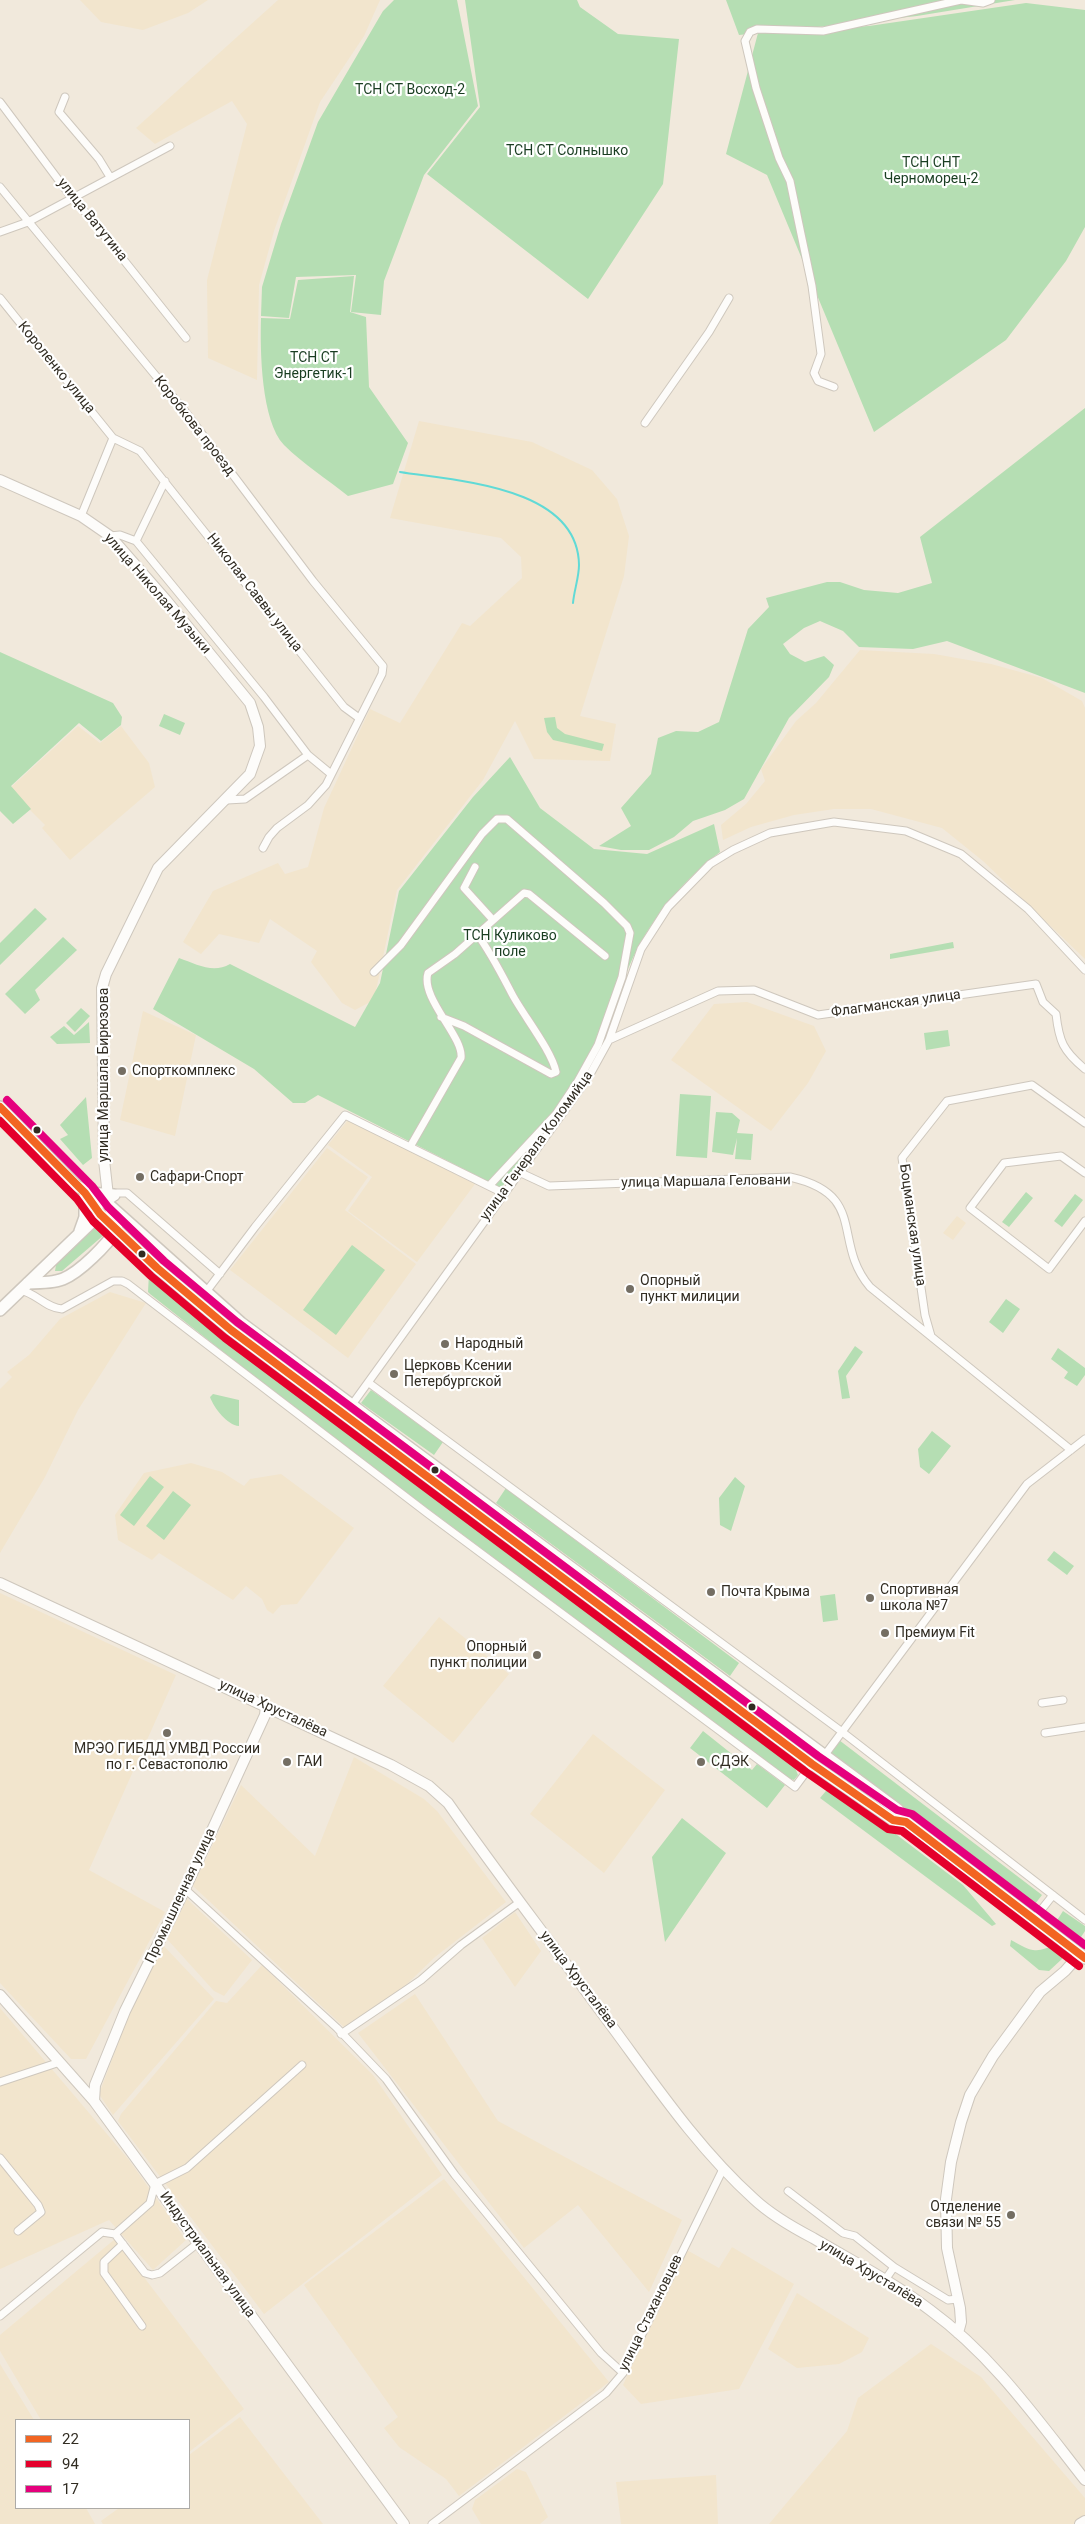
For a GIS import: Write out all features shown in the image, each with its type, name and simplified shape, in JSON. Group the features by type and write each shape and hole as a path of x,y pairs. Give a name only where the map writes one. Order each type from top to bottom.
{"main road":[{"name":"улица Николая Музыки","path":"0,480 81,516 110,536 166,600 250,703 258,727"},
{"name":"улица Маршала Бирюзова","path":"108,1202 104,1160 101,999 106,974 158,868 244,782 255,765 260,746 258,727"},
{"path":"0,1107 85,1193 108,1202 138,1233 241,1323 898,1810 906,1822 1034,1919 1083,1953 1040,1992 993,2056 970,2095 950,2162 946,2199 947,2248 961,2322 958,2333"},
{"path":"85,1193 100,1183 104,1160"},
{"path":"85,1193 108,1202"},
{"path":"77,1238 86,1217 85,1193"},
{"path":"108,1202 117,1230 158,1268 231,1330 812,1764 892,1820 906,1822"},
{"path":"0,1310 77,1238 108,1202"},
{"path":"24,1287 64,1279 75,1272 111,1240 117,1230"},
{"path":"50,1264 53,1275 64,1279"},
{"name":"улица Хрусталёва","path":"0,1582 391,1765 429,1786 448,1803 704,2149 755,2201 782,2220 885,2280 931,2310 958,2333 1019,2394 1085,2480"},
{"name":"Промышленная улица","path":"94,2101 95,2085 125,2011 185,1889 263,1720 266,1706"},
{"name":"Индустриальная улица","path":"0,1995 94,2101 404,2524"},
{"path":"75,2078 84,2084 95,2085"},
{"path":"1080,2524 1085,2521"}],"street":[{"path":"834,387 818,381 814,373 820,354 812,286 790,181 779,158 756,88 745,41 750,32 757,29 823,31 962,0 983,3 991,0"},
{"path":"65,97 59,112 99,159 110,176"},
{"name":"улица Ватутина","path":"0,102 72,198 87,214 186,338"},
{"path":"0,232 28,222 110,176 170,146"},
{"name":"Коробкова проезд","path":"0,187 184,410 312,581 383,669 359,718"},
{"name":"Короленко улица","path":"0,298 113,438 140,451 152,464"},
{"path":"645,423 709,332 729,298"},
{"path":"81,516 113,438"},
{"name":"Николая Саввы улица","path":"152,464 338,699 352,714 359,718"},
{"path":"136,541 165,481"},
{"path":"110,536 120,536 136,541 264,697 308,755 331,774"},
{"path":"263,848 268,838 277,828 320,794 359,718"},
{"path":"226,800 234,802 245,799 308,755"},
{"path":"374,972 401,945 482,834 497,819 507,819 604,903 629,929 630,937 622,977 598,1045 556,1114 489,1186"},
{"name":"улица Генерала Коломийца","path":"351,1406 503,1193 521,1173 588,1078 608,1040 641,949 650,933 668,907 701,872 733,850 770,833 834,822 906,831 961,854 1028,909 1085,970"},
{"path":"475,867 464,888 493,920"},
{"path":"410,1147 461,1058 459,1043 440,1017 427,982 427,975 477,934 521,894 530,894 605,956"},
{"path":"440,1017 464,1026 551,1074 556,1073 512,994 502,971 477,934"},
{"name":"Флагманская улица","path":"608,1040 718,991 754,990 818,1014 1036,984 1044,1002 1056,1014 1059,1040 1071,1058 1085,1069"},
{"name":"Боцманская улица","path":"931,1336 925,1315 902,1158 947,1101 1032,1085 1085,1123"},
{"path":"206,1292 345,1115 503,1193"},
{"path":"1085,1173 1061,1156 1004,1162 970,1208 1049,1269 1085,1221"},
{"name":"улица Маршала Геловани","path":"521,1173 549,1186 753,1178 790,1178 806,1181 831,1194 840,1205 854,1256 864,1280 1071,1450"},
{"path":"108,1202 127,1193 220,1274"},
{"path":"24,1287 44,1302 62,1309 114,1281 122,1280 426,1513 795,1787 812,1764"},
{"path":"369,1383 842,1731 1085,1920"},
{"path":"824,1756 1026,1484 1085,1439"},
{"path":"1042,1703 1063,1700"},
{"path":"1045,1733 1085,1727"},
{"path":"185,1889 341,2034 386,2079 462,2183 601,2353 622,2373"},
{"path":"1034,1919 1053,1895"},
{"path":"341,2034 422,1980 461,1945 520,1902"},
{"path":"0,2082 60,2062"},
{"path":"115,2234 150,2203 156,2184 187,2168 302,2066"},
{"path":"0,2158 38,2205 40,2212 18,2231"},
{"name":"улица Стахановцев","path":"432,2524 606,2393 622,2373 723,2169"},
{"path":"788,2191 843,2233 856,2236 894,2267 948,2300 958,2299"},
{"path":"150,2203 167,2200"},
{"path":"0,2316 98,2234 106,2232 115,2234 145,2273 152,2275 160,2273 198,2244"},
{"path":"123,2244 104,2262 104,2273 142,2326"},
{"path":"885,2280 894,2267"}],"shaded area":[{"path":"80,0 208,0 188,13 143,30 101,22"},
{"path":"278,0 380,0 364,36 320,102 274,231 259,285 257,380 208,358 207,280 247,124 232,101 155,144 136,128"},
{"path":"419,421 532,442 592,470 617,499 629,536 624,576 580,716 616,724 610,761 534,759 515,721 483,780 397,890 374,1000 355,1010 342,1003 311,962 317,951 270,919 259,943 219,934 201,954 183,942 213,891 278,863 285,874 308,867 324,808 370,709 400,723 462,623 470,626 522,578 521,557 501,538 390,518"},
{"path":"860,650 934,654 991,664 1042,678 1082,701 1085,708 1085,959 983,861 942,828 871,809 834,809 794,815 751,827 723,840 721,825 746,804 765,781 761,769 796,721 816,703"},
{"path":"78,726 100,743 121,726 149,763 155,787 70,860 42,828 45,825 9,789"},
{"path":"747,1002 814,1026 826,1051 808,1083 771,1131 671,1060 714,1004"},
{"path":"143,1011 196,1035 175,1136 120,1120"},
{"path":"348,1120 475,1184 417,1262 348,1211 372,1177 328,1145"},
{"path":"327,1148 368,1177 345,1210 416,1264 348,1358 230,1270"},
{"path":"957,1216 966,1223 953,1240 943,1233"},
{"path":"110,1292 146,1303 78,1410 45,1477 0,1553 0,1389 12,1377 7,1372 29,1355 60,1319"},
{"path":"191,1463 222,1472 244,1486 250,1479 281,1474 354,1528 297,1604 281,1605 273,1614 267,1610 262,1599 246,1586 233,1600 159,1553 152,1560 118,1540 115,1515 144,1473"},
{"path":"0,1593 176,1675 89,1870 165,1912 86,2059 71,2059 0,1983"},
{"path":"439,1617 509,1674 453,1743 383,1686"},
{"path":"593,1734 665,1790 604,1873 530,1814"},
{"path":"354,1757 424,1799 437,1811 506,1902 435,1957 408,1983 347,2030 193,1886 241,1785 315,1856"},
{"path":"187,1899 252,1960 224,1996 214,1991 167,1939"},
{"path":"515,1912 541,1951 515,1987 482,1938"},
{"path":"162,1944 214,1999 113,2115 99,2094 131,2009"},
{"path":"262,1965 373,2075 442,2175 264,2314 118,2121 121,2114 216,2001 227,2003"},
{"path":"415,1994 498,2121 682,2220 649,2292 578,2205 524,2248 358,2033"},
{"path":"0,2008 129,2160 186,2240 153,2270 109,2220 0,2269"},
{"path":"444,2179 609,2382 459,2496 446,2479 399,2447 384,2428 398,2417 304,2285"},
{"path":"115,2239 244,2409 190,2451 190,2419 40,2419 0,2351 0,2335"},
{"path":"732,2247 794,2284 739,2389 641,2404 623,2385 685,2249 719,2268"},
{"path":"797,2293 869,2338 862,2352 839,2364 797,2368 768,2349"},
{"path":"931,2344 981,2377 1085,2498 1085,2516 1073,2524 769,2524 847,2431 858,2398"},
{"path":"0,2364 33,2419 15,2419 15,2509 87,2509 95,2524 0,2524"},
{"path":"240,2417 323,2524 103,2524 101,2521 118,2509 190,2509 190,2454"},
{"path":"517,2469 526,2472 548,2517 540,2524 481,2524 472,2509 475,2500"},
{"path":"716,2475 718,2524 621,2524 616,2482"}],"green space":[{"name":"ТСН СТ Восход-2","path":"394,0 457,0 478,106 424,175 384,281 381,315 351,312 356,275 296,277 289,318 261,316 262,287 281,224 318,122 383,11"},
{"name":"ТСН СТ Солнышко","path":"465,0 577,0 580,7 618,34 679,39 663,184 588,299 427,174 480,107"},
{"name":"ТСН СНТ Черноморец-2","path":"726,0 1015,0 917,16 773,32 869,26 1026,3 1085,10 1085,227 1066,261 1006,340 874,432 767,175 726,154 758,33 739,35"},
{"name":"ТСН СТ Энергетик-1","path":"354,276 350,312 366,317 369,387 408,443 393,484 348,496 291,452 276,434 266,403 262,366 261,318 290,319 298,280"},
{"path":"1085,408 1085,693 947,641 913,649 859,647 843,631 820,621 804,628 783,644 790,654 805,662 824,656 834,665 829,677 789,718 744,799 725,810 693,821 674,837 649,850 621,850 599,846 631,826 621,808 651,774 658,738 676,731 698,732 719,722 748,629 769,607 766,598 827,582 840,582 864,590 898,593 932,583 920,537"},
{"path":"0,652 113,703 122,717 121,725 101,741 79,723 11,786 31,809 13,824 0,811"},
{"path":"164,714 185,723 180,735 159,726"},
{"path":"555,717 557,728 565,734 604,744 602,751 553,740 547,732 544,718"},
{"name":"ТСН Куликово поле","path":"510,757 540,808 594,849 647,854 714,824 720,852 690,878 652,924 633,958 605,1035 589,1069 558,1115 501,1188 318,1095 305,1103 293,1103 254,1069 153,1009 179,958 211,968 224,967 230,964 355,1027 380,983 399,891 473,797"},
{"path":"35,908 47,919 0,965 0,943"},
{"path":"63,937 77,950 35,990 40,1000 25,1014 5,994"},
{"path":"953,942 954,948 890,959 890,954"},
{"path":"81,1008 90,1016 75,1032 66,1023"},
{"path":"89,1022 90,1043 57,1044 50,1037 64,1026 74,1035"},
{"path":"948,1030 950,1046 926,1050 924,1033"},
{"path":"680,1094 711,1096 707,1158 676,1156"},
{"path":"86,1097 92,1158 83,1165 60,1139 68,1135 60,1125"},
{"path":"716,1112 732,1113 740,1120 737,1133 753,1134 751,1160 735,1159 737,1138 733,1155 712,1152"},
{"path":"1026,1192 1033,1198 1009,1227 1002,1222"},
{"path":"1075,1194 1083,1200 1062,1227 1054,1221"},
{"path":"102,1224 106,1231 105,1234 62,1271 55,1271 56,1265 95,1226"},
{"path":"352,1245 385,1270 336,1335 303,1310"},
{"path":"149,1273 533,1568 791,1758 798,1775 794,1780 790,1779 313,1423 150,1294 148,1292"},
{"path":"1006,1299 1020,1309 1003,1333 989,1322"},
{"path":"855,1346 863,1352 846,1376 850,1398 842,1399 838,1371"},
{"path":"1058,1348 1085,1368 1085,1375 1077,1386 1064,1378 1068,1372 1051,1359"},
{"path":"371,1390 443,1442 434,1455 361,1403"},
{"path":"213,1394 239,1400 239,1426 230,1423 218,1411 210,1397"},
{"path":"932,1431 951,1446 929,1474 920,1467 918,1449"},
{"path":"150,1476 164,1487 134,1526 120,1515"},
{"path":"735,1477 745,1486 731,1531 720,1525 719,1498"},
{"path":"506,1488 739,1663 730,1676 496,1503"},
{"path":"173,1491 191,1505 164,1540 146,1526"},
{"path":"1054,1551 1074,1566 1067,1575 1047,1560"},
{"path":"835,1594 838,1620 823,1622 820,1596"},
{"path":"703,1731 752,1770 757,1764 785,1785 767,1808 690,1748"},
{"path":"839,1740 1042,1895 1035,1904 829,1754"},
{"path":"831,1785 963,1885 996,1924 992,1926 820,1798"},
{"path":"682,1818 726,1853 665,1942 652,1857"},
{"path":"1063,1911 1085,1926 1085,1931 1079,1940 1056,1922"},
{"path":"1011,1940 1033,1950 1054,1948 1062,1953 1062,1959 1049,1971 1039,1970 1010,1946"}],"waterway":[{"path":"400,472 451,479 510,492 537,503 558,518 573,539 579,565 573,603"}],"transit line":[{"name":"17","path":"7,1100 92,1186 108,1207 164,1261 237,1322 818,1756 897,1810 912,1814 1085,1945"},
{"name":"22","path":"0,1107 85,1193 100,1214 157,1268 231,1330 812,1764 893,1820 906,1822 1085,1958"},
{"name":"94","path":"0,1121 77,1199 93,1221 151,1276 225,1338 806,1772 888,1829 902,1831 1079,1966"}],"place":[{"name":"Спорткомплекс","path":"122,1071"},
{"name":"Сафари-Спорт","path":"140,1177"},
{"name":"Опорный пункт милиции","path":"630,1289"},
{"name":"Народный","path":"445,1344"},
{"name":"Церковь Ксении Петербургской","path":"394,1374"},
{"name":"Почта Крыма","path":"711,1592"},
{"name":"Спортивная школа №7","path":"870,1598"},
{"name":"Премиум Fit","path":"885,1633"},
{"name":"Опорный пункт полиции","path":"537,1655"},
{"name":"МРЭО ГИБДД УМВД России по г. Севастополю","path":"167,1733"},
{"name":"ГАИ","path":"287,1762"},
{"name":"СДЭК","path":"701,1762"},
{"name":"Отделение связи № 55","path":"1011,2215"}]}
